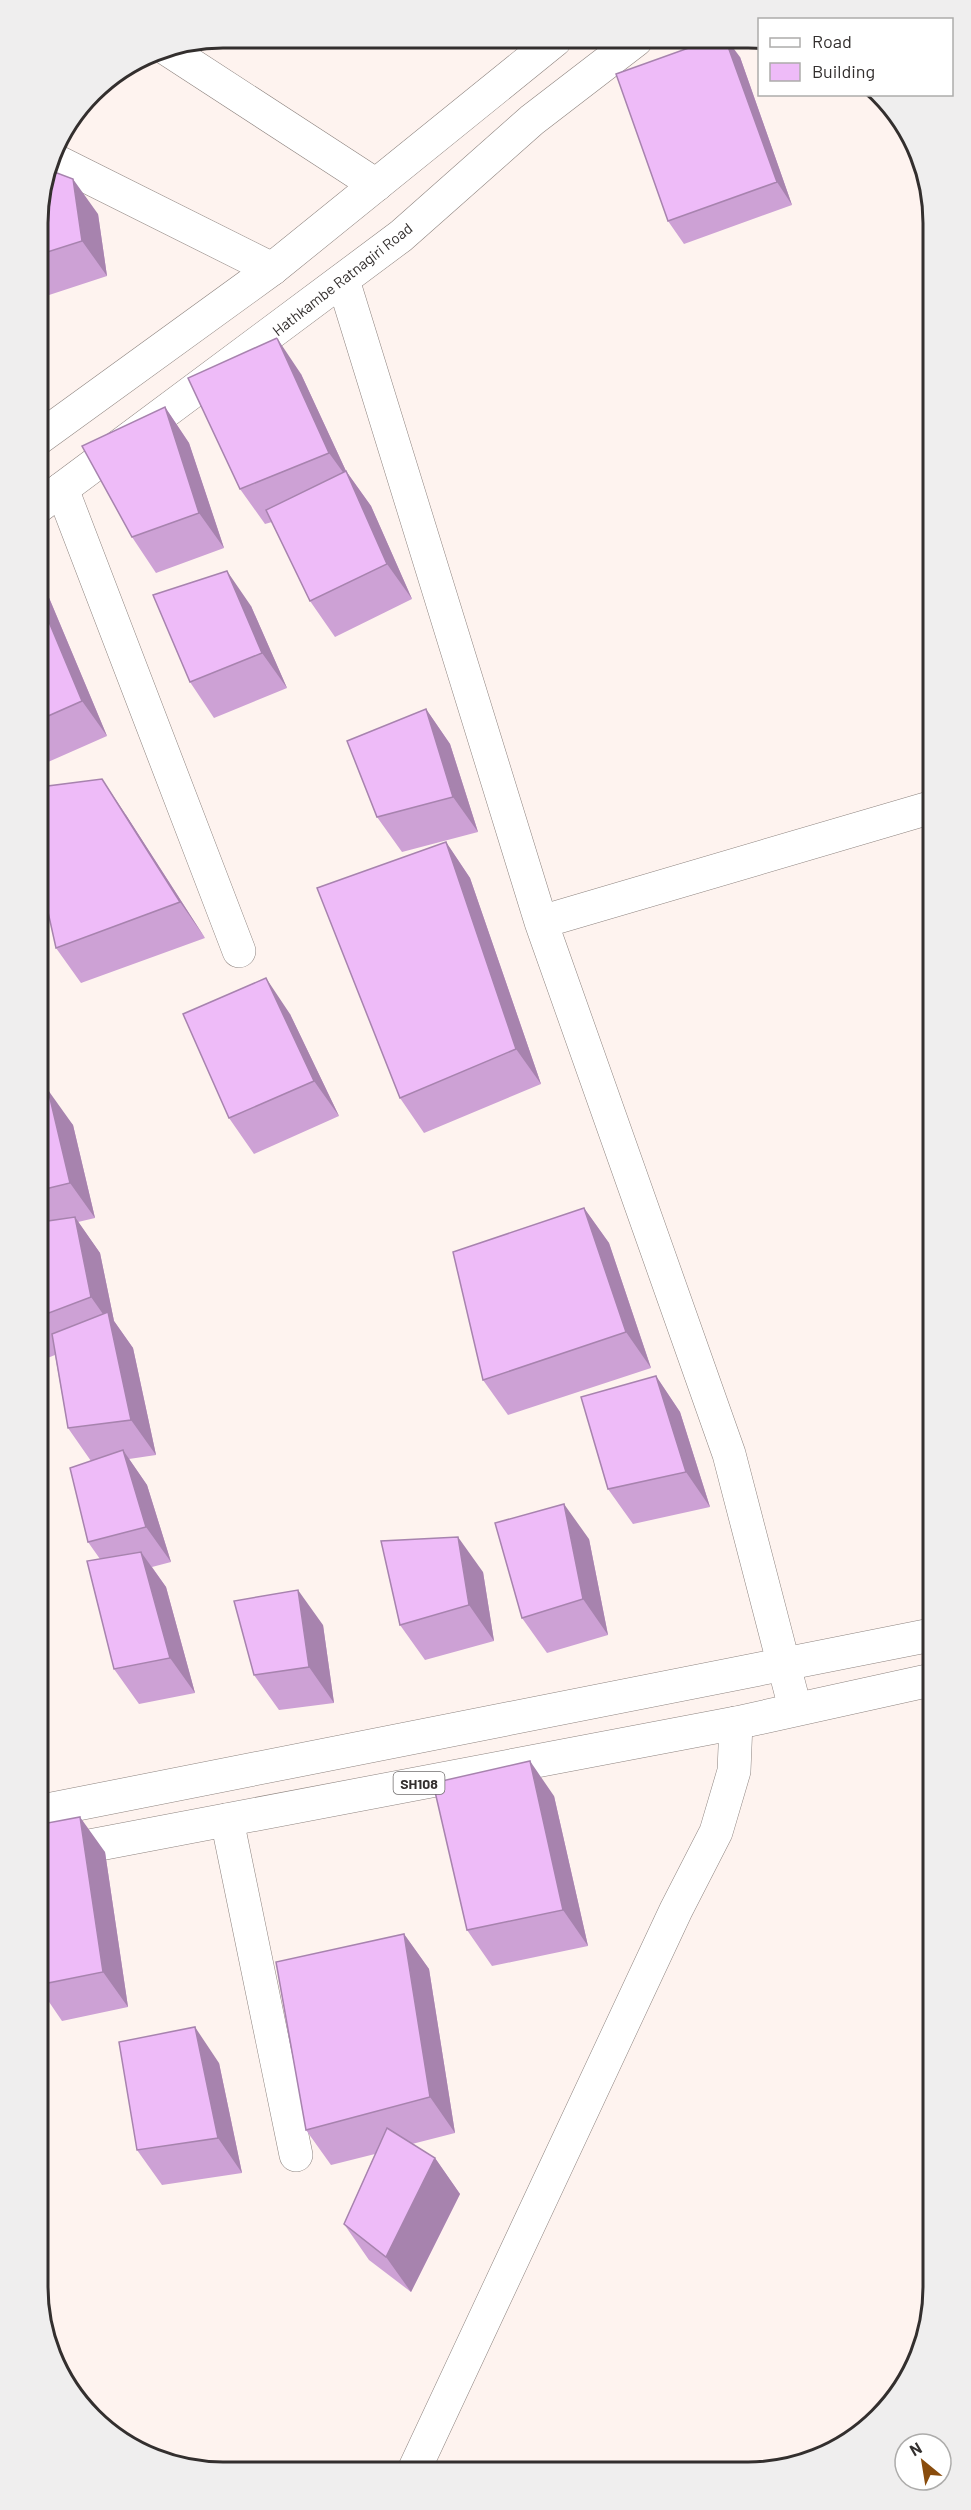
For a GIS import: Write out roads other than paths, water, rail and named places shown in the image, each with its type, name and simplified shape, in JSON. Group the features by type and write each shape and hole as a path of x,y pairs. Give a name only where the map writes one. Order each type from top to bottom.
{"street":[{"path":"48,431 272,269 545,48"},
{"name":"Hathkambe Ratnagiri Road","path":"51,498 401,236 532,120 626,48"},
{"path":"177,54 376,185"},
{"path":"59,162 272,269"},
{"path":"343,280 542,921 729,1454 795,1708"},
{"path":"51,498 239,951"},
{"path":"542,921 923,810"},
{"path":"48,1810 923,1637"},
{"name":"SH108","path":"48,1854 736,1723 795,1708 923,1682"},
{"path":"418,2462 676,1910 716,1832 734,1771 736,1723"},
{"path":"227,1820 296,2155"}]}
